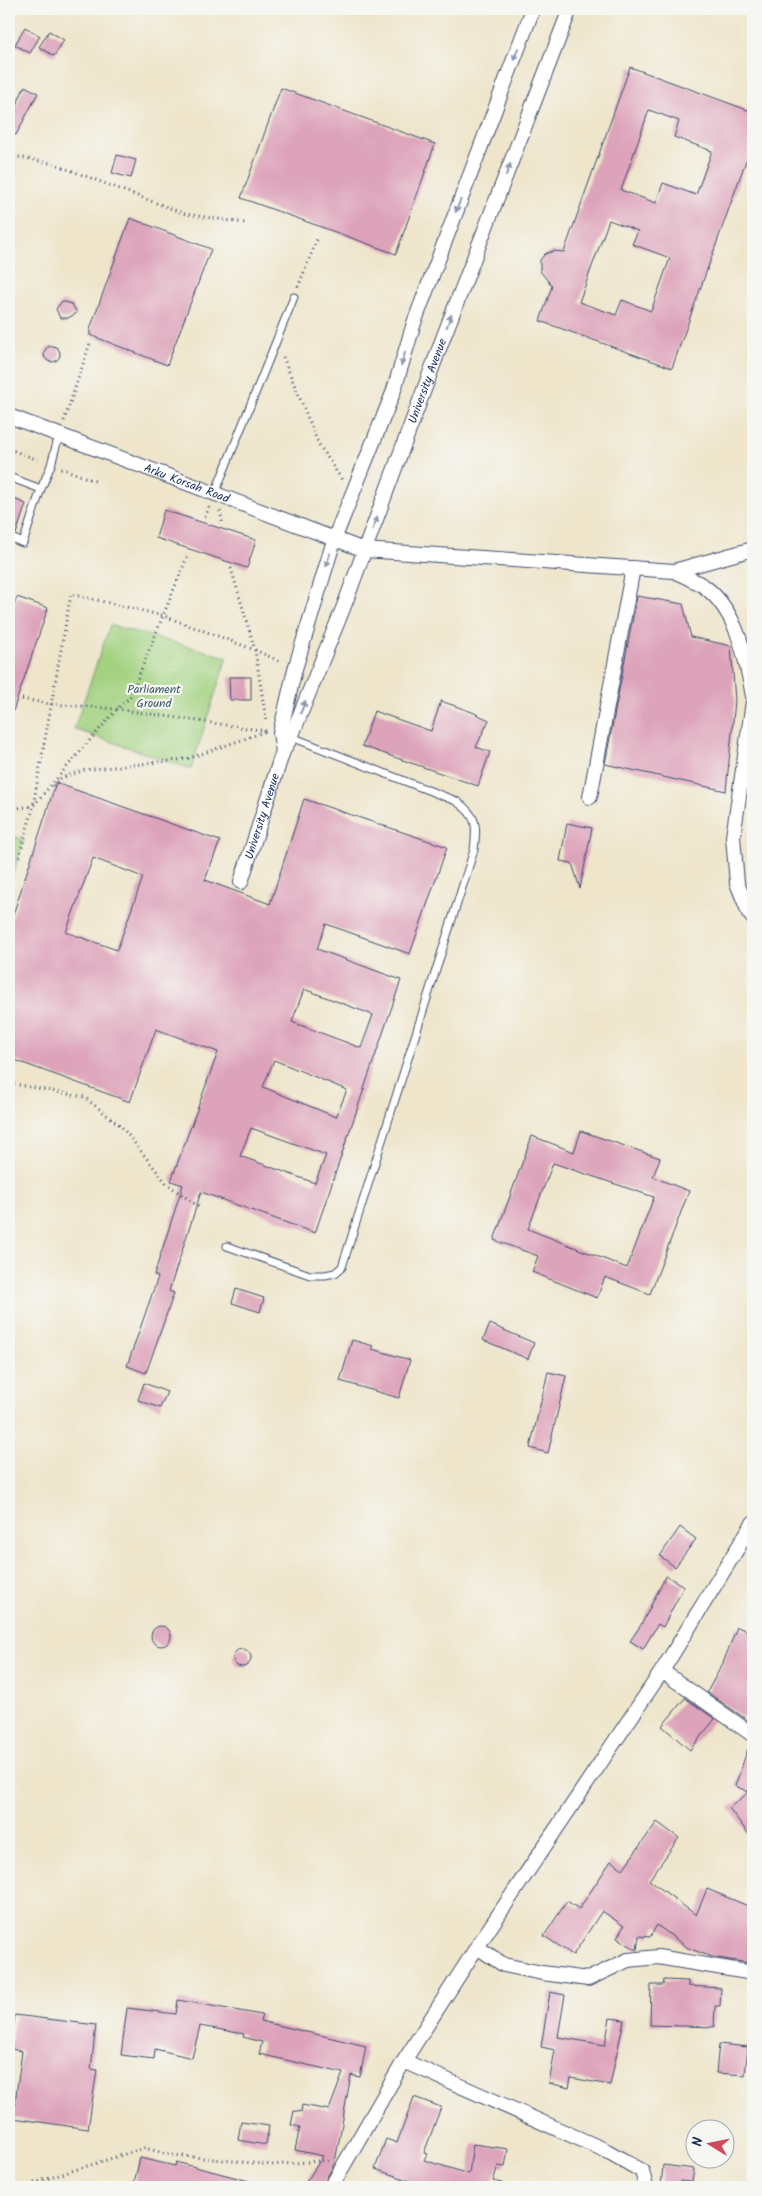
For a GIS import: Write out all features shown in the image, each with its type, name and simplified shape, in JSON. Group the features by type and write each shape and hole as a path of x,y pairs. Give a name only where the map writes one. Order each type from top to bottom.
{"street":[{"name":"University Avenue","path":"241,882 283,751 279,734 295,669 334,537 393,393 414,324 533,9"},
{"name":"University Avenue","path":"279,734 364,550 445,333 570,9"},
{"name":"Arku Korsah Road","path":"9,416 334,537 364,550 674,571"},
{"path":"674,571 753,550"},
{"path":"590,797 633,568"},
{"path":"674,571 706,588 727,612 746,655 752,681 753,696"},
{"path":"753,702 733,837 737,883 749,913 753,918"},
{"path":"331,2187 404,2061 477,1947 662,1671 753,1523"},
{"path":"662,1671 753,1735"},
{"path":"477,1947 504,1966 588,1979 628,1960 658,1958 753,1973"},
{"path":"404,2061 607,2151 642,2171 646,2187"}],"lane":[{"path":"215,493 294,297"},
{"path":"9,537 23,542 41,489 52,465 59,435"},
{"path":"9,477 41,489"},
{"path":"226,1246 310,1275 335,1273 342,1268 474,850 477,826 469,810 456,801 279,734"}],"path":[{"path":"9,155 54,164 185,214 245,223"},
{"path":"294,297 318,237"},
{"path":"277,341 318,442 352,496"},
{"path":"59,435 90,343"},
{"path":"33,806 117,709 130,697 187,557"},
{"path":"231,568 279,734"},
{"path":"19,857 33,806 71,594 164,616 254,650 295,669"},
{"path":"22,698 50,704 117,709 279,734"},
{"path":"9,809 33,806 61,778 77,773 187,758 279,734"},
{"path":"9,1082 84,1097 121,1126 167,1184 199,1208"},
{"path":"34,2183 144,2148 173,2155 272,2166 348,2159"}],"green space":[{"name":"Parliament Ground","path":"110,625 227,657 191,769 74,729"},
{"path":"9,834 24,840 9,886"}],"building":[{"path":"25,27 40,36 30,53 15,45"},
{"path":"49,31 64,40 54,56 39,47"},
{"path":"630,67 753,112 753,141 672,368 540,321 552,286 540,271 540,260 545,254 553,251 564,252","holes":["649,110 679,121 674,137 712,151 696,195 663,183 656,203 621,190","609,220 638,231 632,244 670,258 651,311 622,300 616,315 579,302"]},
{"path":"25,86 38,93 16,135 10,133 19,99"},
{"path":"281,88 435,144 396,254 241,198"},
{"path":"117,155 136,160 131,178 112,173"},
{"path":"130,218 211,249 167,365 90,335 90,329"},
{"path":"62,301 72,304 77,313 68,318 60,318 56,309"},
{"path":"49,346 55,346 60,351 58,360 49,362 44,357 44,351"},
{"path":"9,497 26,504 16,534 9,532"},
{"path":"164,510 256,540 247,568 156,538"},
{"path":"637,596 683,604 691,637 731,646 735,701 726,791 605,764"},
{"path":"17,597 48,608 11,717 9,717 9,620"},
{"path":"229,677 251,677 251,700 230,700"},
{"path":"441,701 489,720 476,747 490,752 478,786 362,746 374,711 431,731"},
{"path":"56,783 220,841 205,880 270,904 304,799 447,847 410,954 326,924 317,949 401,980 315,1233 201,1192 169,1291 174,1293 146,1373 127,1366 158,1277 154,1275 183,1185 171,1181 218,1052 156,1029 130,1102 9,1058 9,927","holes":["93,858 143,877 117,950 66,932","304,989 373,1015 361,1048 292,1022","274,1060 347,1090 336,1117 263,1087","251,1128 326,1155 315,1183 240,1156"]},
{"path":"567,823 592,828 580,889 572,863 560,861"},
{"path":"581,1131 660,1158 653,1177 689,1191 650,1294 605,1277 597,1298 532,1272 538,1256 494,1240 532,1136 574,1152","holes":["553,1163 654,1197 627,1268 528,1229"]},
{"path":"236,1289 264,1298 260,1312 232,1303"},
{"path":"490,1324 534,1343 528,1359 483,1340"},
{"path":"352,1340 373,1346 372,1349 410,1360 399,1398 340,1381"},
{"path":"548,1372 566,1376 548,1453 530,1448"},
{"path":"144,1383 167,1392 160,1408 138,1400"},
{"path":"680,1527 696,1539 675,1567 660,1556"},
{"path":"666,1576 684,1586 663,1627 658,1624 643,1649 630,1641 641,1625"},
{"path":"161,1626 168,1629 171,1636 168,1643 161,1646 154,1643 151,1636 154,1629"},
{"path":"737,1627 753,1633 753,1724 707,1692 723,1663"},
{"path":"238,1649 246,1649 251,1654 249,1665 238,1667 233,1662 233,1654"},
{"path":"685,1698 715,1719 690,1750 662,1726"},
{"path":"750,1743 753,1744 753,1840 729,1808 749,1792 735,1786"},
{"path":"657,1822 679,1838 649,1880 696,1915 707,1889 753,1908 753,1950 749,1963 712,1957 688,1948 657,1925 650,1937 639,1936 637,1950 617,1938 624,1926 602,1911 573,1955 544,1936 567,1901 579,1909 611,1861 623,1869"},
{"path":"664,1980 688,1981 688,1986 721,1988 720,2006 715,2006 714,2027 650,2025 651,1985 663,1985"},
{"path":"550,1992 565,1995 558,2037 605,2045 610,2018 624,2020 610,2085 571,2078 569,2088 549,2083 555,2050 541,2047"},
{"path":"178,2000 262,2015 260,2021 366,2046 360,2077 351,2075 335,2162 322,2187 303,2187 323,2156 295,2150 300,2127 291,2125 294,2111 301,2112 302,2105 329,2110 343,2073 259,2054 262,2042 243,2037 244,2034 200,2026 192,2058 155,2049 154,2059 121,2055 127,2008 176,2014"},
{"path":"15,2015 96,2025 91,2069 97,2070 88,2129 13,2118 22,2051 10,2049"},
{"path":"719,2044 748,2047 745,2075 716,2073"},
{"path":"414,2097 441,2107 424,2153 427,2154 424,2160 469,2174 473,2144 508,2149 505,2167 498,2166 493,2181 503,2183 502,2187 428,2187 375,2169 386,2139 397,2143"},
{"path":"241,2122 269,2126 266,2145 238,2140"},
{"path":"140,2158 175,2166 176,2162 253,2182 253,2187 133,2187"},
{"path":"663,2165 694,2169 692,2182 680,2181 680,2187 661,2187"}]}
